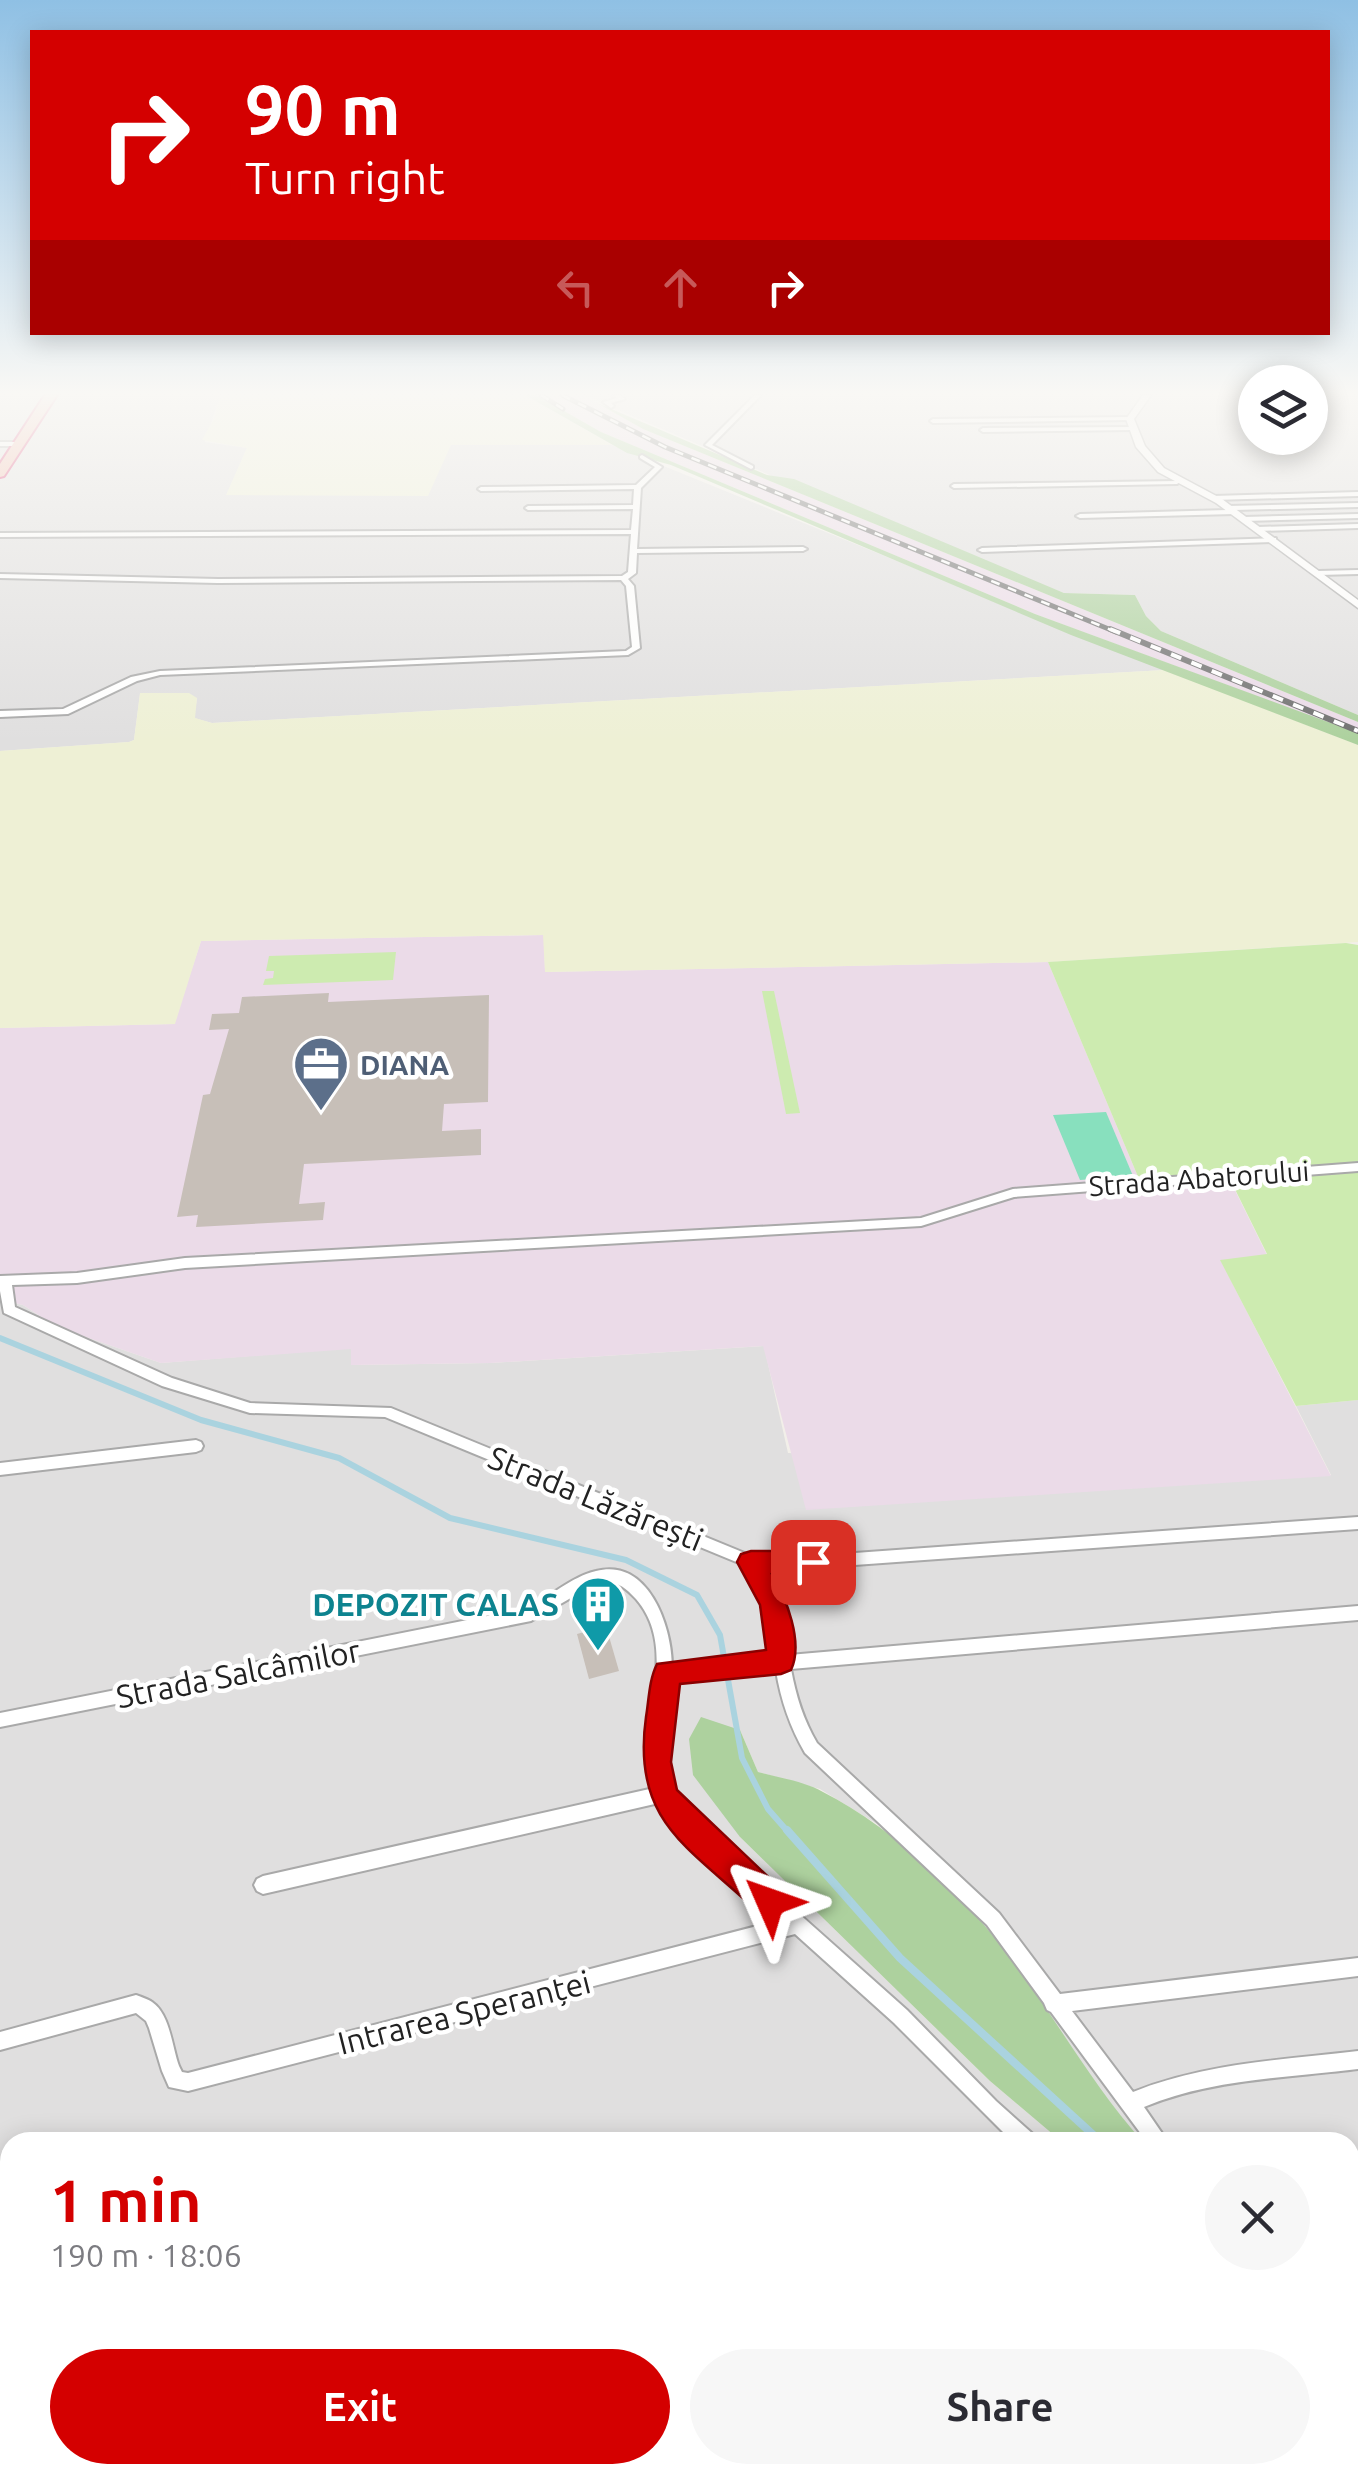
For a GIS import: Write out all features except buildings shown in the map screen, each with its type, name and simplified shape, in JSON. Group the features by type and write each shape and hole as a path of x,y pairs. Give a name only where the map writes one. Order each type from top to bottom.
{"street":[{"path":"0,576 218,581 623,578 632,573 635,511"},
{"path":"1232,511 1358,606"},
{"path":"1235,513 1268,511"},
{"path":"1080,516 1358,516"},
{"path":"1258,528 1358,526"},
{"path":"0,536 632,532"},
{"path":"982,550 1273,540"},
{"path":"632,551 802,548"},
{"path":"1318,573 1358,572"},
{"path":"0,714 64,712 134,679 160,673 628,653 636,648 630,586 623,578"},
{"name":"Strada Abatorului","path":"3,1281 77,1278 184,1263 921,1222 1012,1193 1358,1166"},
{"name":"Strada Lăzărești","path":"3,1281 9,1310 186,1389 250,1408 386,1412 751,1562"},
{"path":"0,1469 196,1446"},
{"path":"1150,2132 1053,2004 1012,1942 959,1883 811,1748 789,1704 774,1604 751,1562 813,1562 1358,1523"},
{"name":"Strada Salcâmilor","path":"0,1720 531,1614 601,1574 617,1575 641,1594 653,1614 667,1673"},
{"path":"1015,2132 980,2102 885,2001 795,1925 671,1808 663,1794 656,1762 667,1673 1358,1612"},
{"path":"263,1885 663,1794"},
{"name":"Intrarea Speranței","path":"0,2042 136,2004 146,2006 154,2013 168,2069 176,2080 188,2082 795,1925"},
{"path":"1053,2004 1358,1967"},
{"path":"1128,2104 1157,2090 1193,2082 1358,2060"}],"shaded area":[{"path":"0,511 774,511 1165,670 212,723 194,718 197,698 140,694 134,740 0,751"},
{"path":"789,511 843,511 1358,722 1358,734 1035,614"},
{"path":"853,511 1358,511 1358,715 1161,631 1146,616 1135,595 1064,593"},
{"path":"544,935 545,972 1048,962 1139,1179 1226,1172 1267,1255 1221,1261 1331,1476 806,1510 763,1346 490,1363 351,1365 351,1349 161,1363 57,1327 23,1305 0,1300 0,1028 174,1024 201,941"},
{"path":"0,1300 23,1305 57,1327 161,1363 352,1348 352,1365 490,1363 764,1346 788,1453 1331,1475 1296,1406 1358,1400 1358,2132 1134,2132 1100,2094 994,1937 946,1887 877,1824 820,1789 758,1772 740,1730 740,1837 990,2081 1050,2132 0,2132"}],"green space":[{"path":"779,511 789,511 1035,614 1358,733 1358,745 1071,635"},
{"path":"843,511 869,511 1064,593 1135,595 1146,616 1161,631 1358,715 1358,722"},
{"path":"1165,670 1358,745 1358,942 1048,962 545,972 543,935 201,941 175,1024 0,1028 0,751 134,740 140,693 189,693 197,698 195,718 212,723"},
{"path":"1358,945 1358,1400 1296,1406 1220,1260 1267,1254 1227,1173 1139,1179 1048,962"},
{"path":"396,952 393,980 263,985 265,979 273,978 274,971 266,971 269,956"},
{"path":"762,991 774,991 800,1113 786,1114"},
{"path":"1106,1112 1133,1176 1080,1180 1053,1115"},
{"path":"701,1717 740,1730 758,1772 823,1792 912,1852 965,1904 1012,1959 1134,2132 1050,2132 990,2081 740,1837 693,1775 689,1739"}],"waterway":[{"path":"0,1338 201,1420 339,1458 450,1518 626,1560 697,1595 720,1635 742,1758 768,1809 789,1833"},
{"path":"787,1830 900,1958 1090,2132"}],"railway":[{"path":"821,511 1116,632"},
{"path":"1110,629 1358,731"}],"place":[{"name":"DIANA","path":"321,1113"},
{"name":"DEPOZIT CALAS","path":"598,1653"}],"route":[{"path":"770,1902 671,1808 663,1794 656,1762 660,1724 667,1673 781,1661 774,1604 766,1583 751,1562 813,1562"}]}
